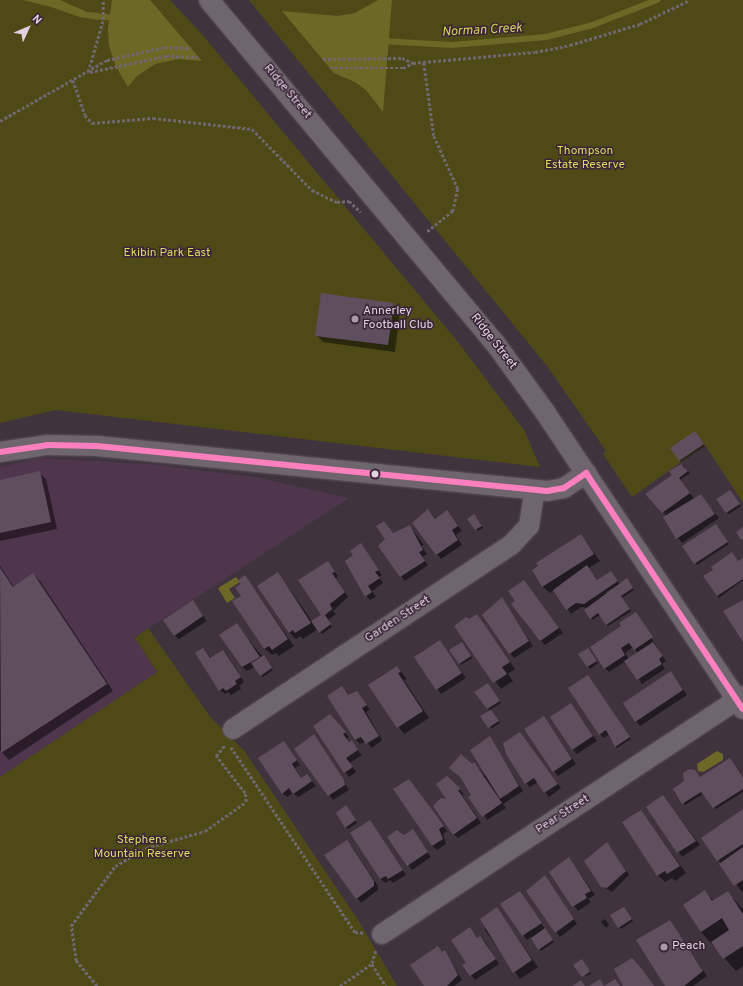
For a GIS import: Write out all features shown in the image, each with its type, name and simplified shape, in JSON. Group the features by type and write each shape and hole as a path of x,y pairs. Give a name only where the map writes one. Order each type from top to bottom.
{"street":[{"name":"Ridge Street","path":"209,0 495,343 586,473 741,702"},
{"path":"0,452 48,445 98,446 536,490 557,490 586,473"},
{"name":"Garden Street","path":"230,735 512,544 529,526 536,490"},
{"name":"Pear Street","path":"375,940 741,702"}],"path":[{"path":"88,72 101,28 104,6 103,0"},
{"path":"323,60 402,58 413,63 424,63 535,52 570,45 640,24 690,0"},
{"path":"0,121 107,60 150,49 165,47 190,48"},
{"path":"88,72 166,56 198,57"},
{"path":"330,68 403,68 413,63"},
{"path":"424,63 434,136 458,189 453,211 429,230"},
{"path":"73,80 85,115 92,123 153,118 252,129 312,190 337,202 349,201 358,212 366,213"},
{"path":"97,986 76,961 71,926 115,866 146,848 205,831 246,802 245,793 216,756 230,735 355,932 375,940 372,964 386,986"},
{"path":"340,986 372,964"}],"shaded area":[{"path":"23,0 60,0 87,12 100,13 99,20 80,17 51,7"},
{"path":"112,0 150,0 202,61 179,59 155,64 136,77 128,87 116,67 109,45 108,29"},
{"path":"378,0 392,0 383,112 366,90 355,82 334,73 282,11 338,16 355,13"},
{"path":"40,458 149,464 254,477 349,498 135,637 157,672 0,777 0,467"},
{"path":"236,577 240,582 229,589 235,598 227,603 218,588"},
{"path":"717,751 723,754 723,760 703,772 698,771 697,764"}],"green space":[{"name":"Ekibin Park East","path":"0,0 170,0 200,32 458,342 524,430 540,467 56,410 0,423"},
{"name":"Thompson Estate Reserve","path":"249,0 743,0 743,503 705,445 632,497 603,454 606,451 547,366"},
{"name":"Stephens Mountain Reserve","path":"148,628 211,718 245,752 358,920 397,986 0,986 0,777 157,672 135,638"}],"building":[{"name":"Annerley Football Club","path":"321,293 394,303 388,345 315,336"},
{"path":"695,431 704,444 679,461 670,448"},
{"path":"681,464 688,471 679,478 690,493 662,513 645,494 672,475 669,471"},
{"path":"40,471 51,522 0,533 0,480"},
{"path":"730,490 740,504 726,513 716,499"},
{"path":"701,494 715,514 676,539 663,517"},
{"path":"428,509 435,519 447,510 458,526 452,530 458,540 436,555 412,523"},
{"path":"474,514 482,526 475,530 467,519"},
{"path":"384,521 393,533 410,525 423,550 419,552 425,561 400,577 378,546 385,539 376,526"},
{"path":"716,524 728,542 694,564 682,546"},
{"path":"743,527 743,539 741,540 736,532"},
{"path":"581,534 594,554 542,587 532,570 538,566 536,563"},
{"path":"361,543 379,570 375,572 380,578 368,586 372,592 365,597 345,561 353,555 350,551"},
{"path":"732,552 738,561 743,558 743,579 717,596 703,576 713,570 711,567"},
{"path":"328,561 335,572 332,573 345,592 330,604 332,609 325,615 331,624 319,633 311,621 321,615 298,580"},
{"path":"587,565 597,580 611,571 618,581 584,604 576,603 566,610 553,590"},
{"path":"0,568 13,587 33,573 107,684 1,753"},
{"path":"278,572 311,623 295,633 293,630 289,633 257,586"},
{"path":"245,575 288,639 272,650 269,646 264,649 232,601 241,596 235,588 240,584 238,580"},
{"path":"627,578 633,588 621,596 630,609 606,625 598,613 590,619 584,610"},
{"path":"524,580 559,628 540,641 511,604 515,601 508,591"},
{"path":"502,597 529,641 509,654 482,615"},
{"path":"193,600 203,616 174,636 163,620"},
{"path":"743,600 743,642 723,611"},
{"path":"636,612 653,637 634,650 629,643 621,648 625,655 604,669 590,647 621,626 619,623"},
{"path":"477,614 510,662 502,667 507,674 493,683 454,626 466,617 469,619"},
{"path":"237,623 260,657 242,667 219,635"},
{"path":"440,640 462,673 436,690 414,657"},
{"path":"462,642 471,656 459,664 449,650"},
{"path":"653,642 663,656 659,659 662,664 637,680 624,661"},
{"path":"203,648 210,658 223,650 241,677 235,681 237,684 226,691 223,688 219,691 195,653"},
{"path":"588,648 597,661 587,667 578,654"},
{"path":"264,655 272,668 260,676 251,663"},
{"path":"397,666 401,672 398,673 423,711 397,728 368,685"},
{"path":"671,671 683,690 635,722 623,703"},
{"path":"588,675 630,737 615,747 606,730 599,735 568,688"},
{"path":"488,683 500,701 487,709 474,692"},
{"path":"342,686 348,695 357,691 367,705 362,708 379,736 366,744 361,737 355,740 327,696"},
{"path":"571,703 593,736 572,750 550,717"},
{"path":"491,710 499,721 488,728 480,716"},
{"path":"330,714 346,732 343,734 349,742 352,740 358,750 346,758 353,767 344,773 313,726"},
{"path":"544,716 572,759 553,772 524,729"},
{"path":"520,732 558,784 544,793 534,778 525,784 506,754 503,743"},
{"path":"314,734 344,780 345,785 328,796 294,749"},
{"path":"490,736 519,786 500,799 470,750"},
{"path":"284,741 297,760 292,764 301,778 307,774 312,781 293,794 289,788 282,794 258,758"},
{"path":"461,754 472,764 474,762 502,803 482,817 468,797 471,795 460,777 449,768"},
{"path":"730,758 743,778 743,789 713,808 701,792 682,804 673,789 684,781 683,773 690,769 695,770 700,777"},
{"path":"447,776 461,789 458,790 477,818 453,835 433,806 441,798 446,799 436,784"},
{"path":"409,779 444,826 439,829 443,839 432,846 393,789"},
{"path":"663,795 696,841 677,853 646,807"},
{"path":"346,805 356,820 345,828 336,813"},
{"path":"743,809 743,844 717,861 701,838"},
{"path":"641,810 680,866 667,874 665,871 657,876 622,822"},
{"path":"370,820 403,870 388,879 386,876 380,879 350,833"},
{"path":"413,829 428,852 407,866 387,837 397,830 404,835"},
{"path":"347,840 374,881 374,886 356,899 324,855"},
{"path":"607,842 626,871 607,888 601,887 584,861"},
{"path":"743,847 743,880 734,886 719,864"},
{"path":"569,857 591,891 585,894 587,898 572,907 549,872"},
{"path":"545,875 574,919 555,933 526,891"},
{"path":"705,890 712,901 728,891 743,914 743,946 723,959 711,942 729,930 722,918 701,932 683,905"},
{"path":"520,891 542,923 522,936 500,904"},
{"path":"497,907 532,960 513,973 480,919"},
{"path":"624,907 632,919 618,928 610,915"},
{"name":"Peach","path":"670,920 703,971 684,986 665,986 636,940"},
{"path":"470,927 477,938 480,936 496,959 470,976 462,965 466,963 451,940"},
{"path":"545,928 553,940 538,950 531,938"},
{"path":"438,946 442,952 445,950 458,975 447,986 424,986 410,965"},
{"path":"632,958 654,986 623,986 614,969"},
{"path":"582,959 590,971 582,977 573,965"},
{"path":"600,979 604,986 589,986"},
{"path":"615,979 620,986 604,986"},
{"path":"581,980 585,986 572,986"}],"waterway":[{"name":"Norman Creek","path":"382,41 452,45 546,37 593,25 657,0"},
{"name":"Norman Creek","path":"93,16 114,18"}],"transit line":[{"path":"0,452 48,445 97,446 547,491 564,488 586,473"},
{"path":"586,473 743,709"}],"place":[{"name":"Annerley Football Club","path":"355,319"},
{"name":"Peach","path":"664,947"}]}
